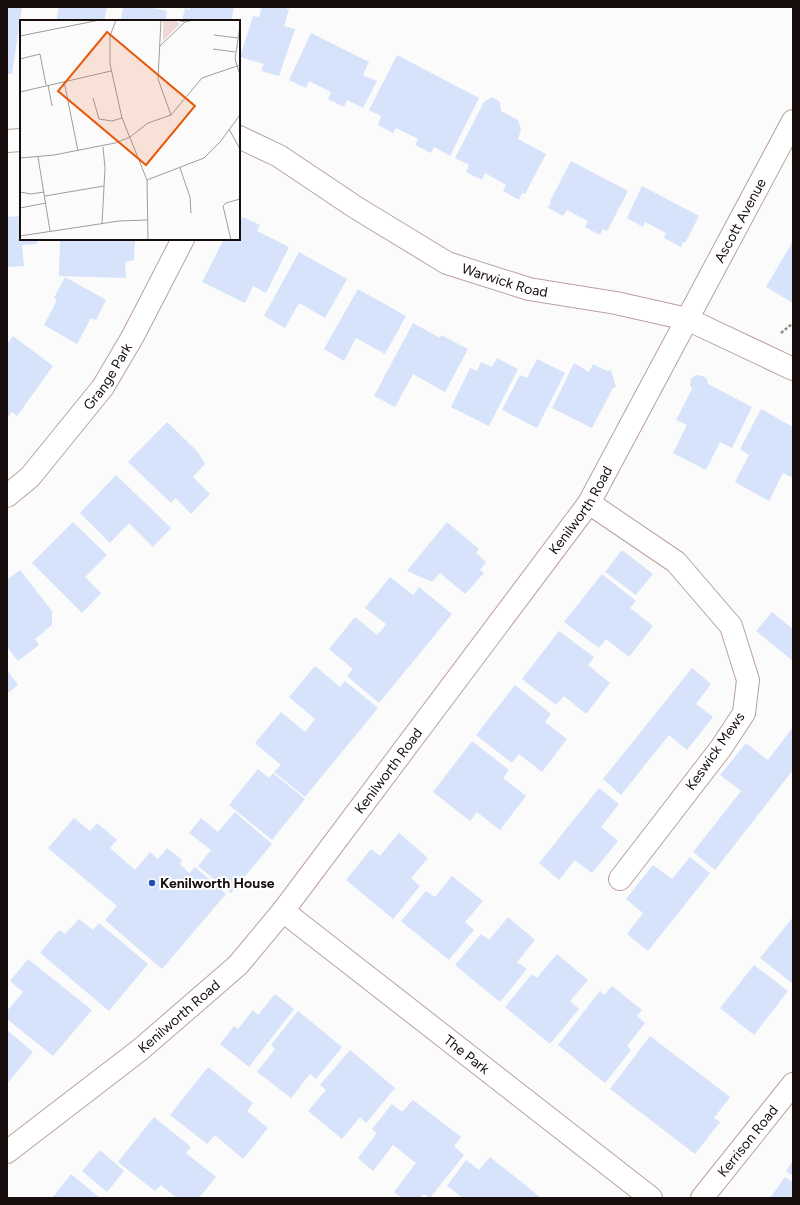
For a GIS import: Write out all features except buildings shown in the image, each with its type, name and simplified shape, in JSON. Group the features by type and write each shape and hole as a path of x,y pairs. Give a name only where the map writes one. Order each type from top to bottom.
{"street":[{"name":"Ascott Avenue","path":"687,319 726,250 793,121"},
{"name":"Warwick Road","path":"240,137 279,156 355,207 447,263 529,289 616,303 687,319 793,369"},
{"path":"7,141 20,140"},
{"name":"Grange Park","path":"7,496 30,477 102,387 133,336 182,240"},
{"name":"Kenilworth Road","path":"7,1152 141,1049 238,965 283,911 589,503 687,319"},
{"name":"Keswick Mews","path":"589,503 676,562 730,626 748,680 744,713 721,748 620,879"},
{"name":"The Park","path":"283,911 651,1198"},
{"name":"Kerrison Road","path":"702,1198 793,1084"}],"place":[{"name":"Kenilworth House","path":"152,883"}]}
